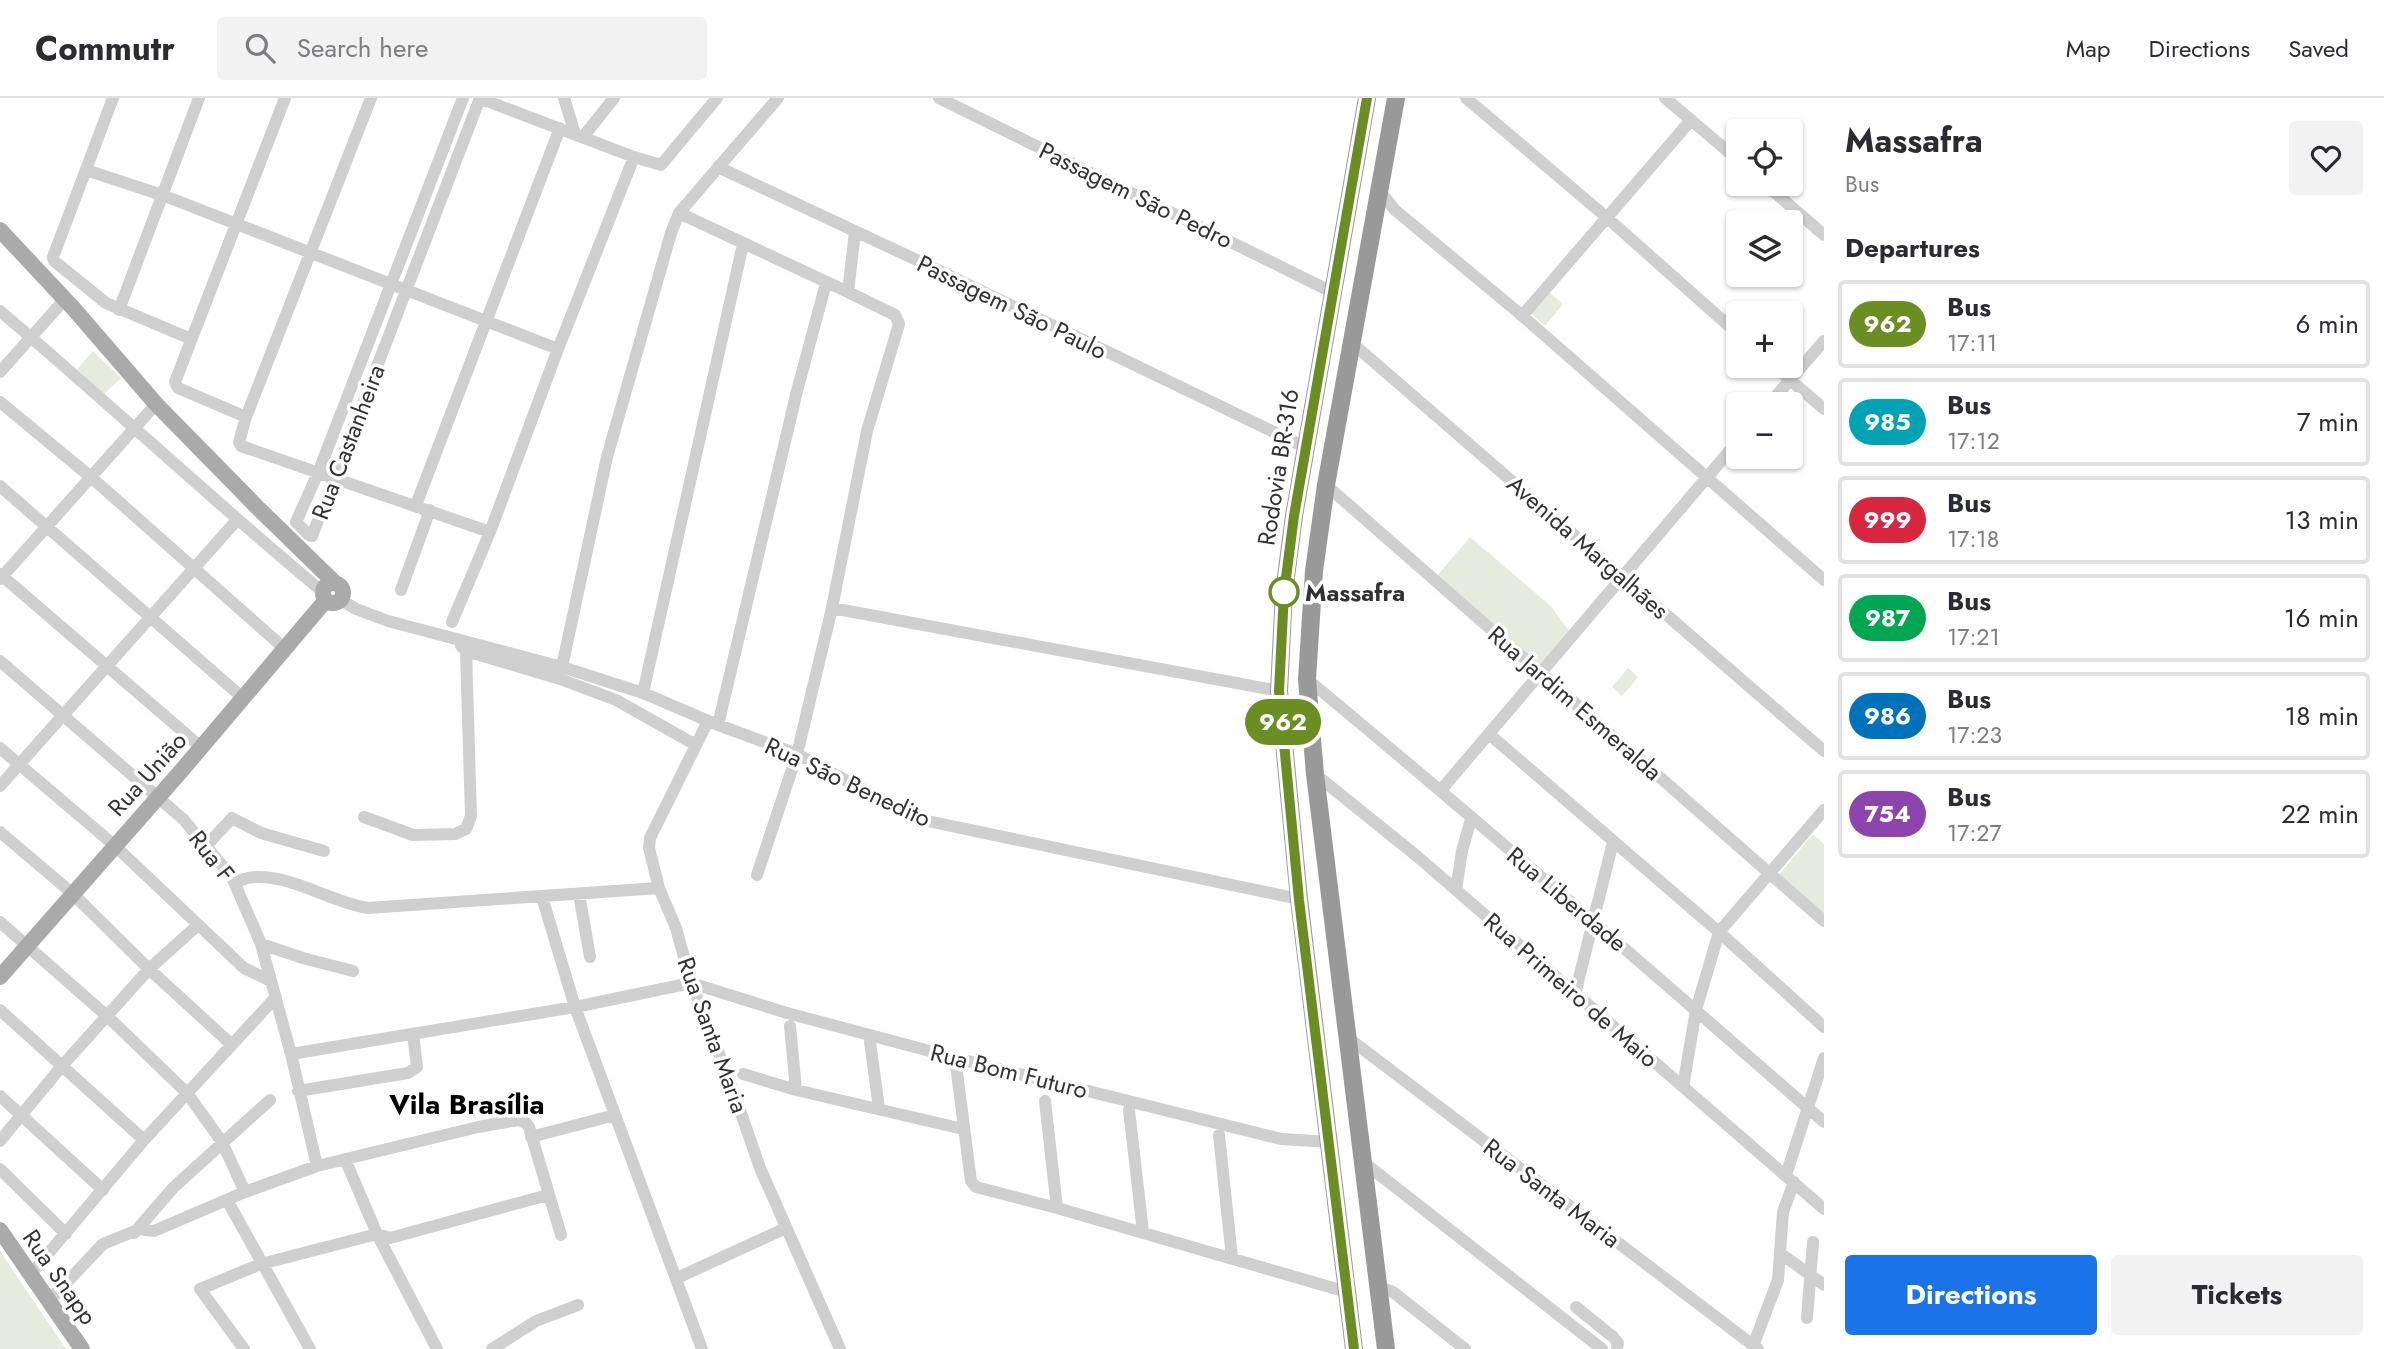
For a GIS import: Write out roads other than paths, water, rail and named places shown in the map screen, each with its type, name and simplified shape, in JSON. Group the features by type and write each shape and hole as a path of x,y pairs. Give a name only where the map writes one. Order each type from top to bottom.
{"highway":[{"name":"Rodovia BR-316","path":"1337,1203 1299,900 1279,691 1284,593 1305,447 1367,98"},
{"path":"1376,98 1360,184 1362,190 1378,197"},
{"name":"Rodovia BR-316","path":"1386,1349 1315,774 1307,678 1314,571 1326,485 1396,98"},
{"path":"1345,218 1361,231 1352,290 1356,320"},
{"path":"1337,1203 1354,1349"},
{"path":"1337,1203 1347,1224 1357,1276 1365,1349"}],"main road":[{"path":"0,230 65,299 156,404 259,509 317,563 333,594"},
{"name":"Rua União","path":"0,977 333,594"},
{"name":"Rua Snapp","path":"0,1230 82,1349"}],"street":[{"path":"113,98 53,257 54,261 119,310 191,339"},
{"path":"119,310 199,98"},
{"path":"246,417 178,388 175,382 285,98"},
{"path":"371,98 238,438 241,446 490,532"},
{"name":"Rua Castanheira","path":"463,98 318,473 296,522 309,535 312,536 479,98"},
{"path":"479,98 661,165 717,98"},
{"path":"564,98 579,135"},
{"path":"579,135 614,98"},
{"path":"562,667 607,457 678,213 778,98"},
{"name":"Passagem São Pedro","path":"939,98 1332,292"},
{"path":"1466,98 1726,323"},
{"path":"1665,98 1726,150"},
{"path":"1522,316 1605,216 1691,120"},
{"path":"416,505 560,128"},
{"path":"452,622 490,532 558,349 634,157"},
{"name":"Passagem São Paulo","path":"718,167 1305,447"},
{"path":"86,170 162,195 558,349"},
{"path":"1779,196 1824,235"},
{"path":"1378,197 1522,316 1824,580"},
{"path":"678,213 895,315 899,324 867,431 832,608 797,754 757,875"},
{"path":"848,292 855,232"},
{"path":"643,693 743,244"},
{"name":"Rua Santa Maria","path":"826,283 713,723 696,745 650,838 649,848 659,888 676,928 691,983 731,1084 760,1168 840,1349"},
{"path":"0,372 65,299"},
{"name":"Rua São Benedito","path":"0,311 237,520 356,609 388,621 562,667 643,693 713,723 797,754 894,808 930,822 1299,900"},
{"path":"1780,392 1824,341"},
{"name":"Avenida Margalhães","path":"1352,343 1824,751"},
{"path":"1788,378 1824,410"},
{"path":"0,401 92,478 285,649"},
{"path":"156,404 1,577 201,747"},
{"path":"1441,790 1726,455"},
{"name":"Rua Jardim Esmeralda","path":"1326,485 1824,921"},
{"path":"0,486 243,698"},
{"path":"401,590 430,510"},
{"path":"0,786 237,520"},
{"path":"832,608 1279,691"},
{"name":"Rua São Benedito","path":"449,638 466,650 560,679 616,700 696,745"},
{"path":"365,817 413,835 455,834 466,829 471,816 466,650"},
{"name":"Rua F","path":"0,661 183,819 234,882 261,944 291,1054 317,1166"},
{"name":"Rua Liberdade","path":"1307,678 1441,790 1471,819 1824,1122"},
{"path":"1489,734 1719,932 1824,1027"},
{"path":"0,748 114,845 244,968 271,981"},
{"name":"Rua Primeiro de Maio","path":"1315,774 1456,890 1824,1209"},
{"path":"1684,1087 1696,1010 1719,932 1824,810"},
{"path":"206,846 232,818 261,834 324,851"},
{"path":"1456,890 1462,851 1471,819"},
{"path":"0,832 72,893 232,1045"},
{"path":"1575,995 1612,842"},
{"path":"234,882 254,877 279,880 353,906 368,908 659,888"},
{"path":"579,894 590,957"},
{"path":"541,897 575,1007 702,1349"},
{"path":"0,922 107,1016 187,1093 222,1142 244,1192"},
{"path":"0,1141 62,1066 149,969 198,925"},
{"path":"261,944 353,971"},
{"path":"291,1054 575,1007 691,983"},
{"name":"Rua Bom Futuro","path":"691,983 787,1013 1281,1139 1330,1142"},
{"path":"30,1275 144,1140 276,997"},
{"path":"0,1010 144,1140"},
{"path":"790,1026 796,1090"},
{"path":"298,1091 408,1073 417,1067 413,1034"},
{"name":"Rua Santa Maria","path":"1347,1037 1755,1347"},
{"path":"870,1042 879,1108"},
{"path":"1755,1347 1778,1280 1783,1212 1790,1178 1824,1058"},
{"path":"956,1065 971,1181 976,1187 1143,1232 1347,1292"},
{"path":"743,1074 796,1090 963,1129"},
{"path":"0,1096 103,1191"},
{"path":"134,1233 174,1187 270,1100"},
{"path":"1045,1101 1057,1208"},
{"path":"1129,1110 1143,1232"},
{"path":"530,1132 615,1115"},
{"path":"49,1301 103,1244 140,1229 153,1231 244,1192 317,1166 518,1120 526,1123 530,1132 561,1235"},
{"path":"1219,1135 1232,1258"},
{"path":"345,1159 377,1234 437,1349"},
{"path":"1362,1161 1602,1349"},
{"path":"0,1169 66,1234"},
{"path":"244,1349 200,1289 261,1264 377,1234 390,1238 548,1195"},
{"path":"226,1200 310,1349"},
{"path":"677,1278 786,1228"},
{"path":"1807,1318 1813,1242"},
{"path":"1780,1254 1824,1285"},
{"path":"1378,1286 1393,1292 1465,1349"},
{"path":"492,1349 536,1321 578,1306"},
{"path":"1576,1307 1613,1337 1618,1343 1617,1349"}],"place":[{"name":"Massafra","path":"1284,592"}],"district":[{"name":"Vila Brasília","path":"467,1104"}]}
